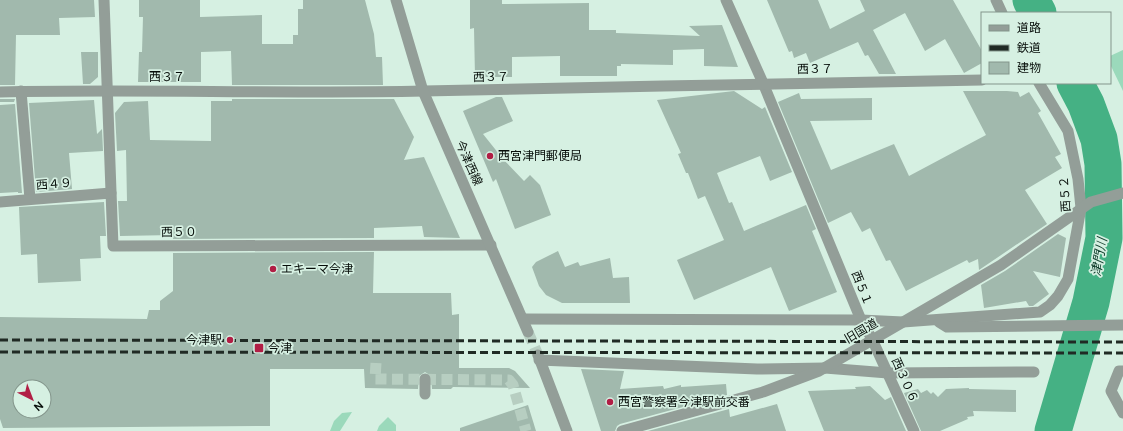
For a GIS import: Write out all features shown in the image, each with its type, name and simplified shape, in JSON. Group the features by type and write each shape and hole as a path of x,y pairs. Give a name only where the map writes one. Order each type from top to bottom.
{"street":[{"name":"西５０","path":"104,0 113,246 491,245"},
{"name":"今津西線","path":"396,0 423,92 528,332"},
{"name":"西５１","path":"523,319 861,320 763,83 726,0"},
{"path":"996,0 1002,12"},
{"name":"西３７","path":"0,92 108,90 423,92 763,83 981,80"},
{"name":"西５２","path":"936,320 1040,312 1050,305 1058,296 1068,279 1081,208 1078,179 1068,131 1041,84"},
{"path":"21,91 30,199"},
{"name":"西４９","path":"0,202 110,193"},
{"name":"旧国道","path":"622,431 763,392 825,368 872,339 1001,265 1091,202 1123,193"},
{"path":"861,320 903,322 936,320 947,327 1123,325"},
{"name":"西３０６","path":"861,320 872,339 914,431"},
{"path":"567,431 539,358 757,369 825,368 888,373 1034,372"},
{"path":"1121,371 1111,391 1123,413"},
{"path":"425,379 425,394"}],"green space":[{"path":"1123,50 1123,91 1111,66 1111,56"},
{"path":"352,412 340,431 330,431 334,421 342,413"},
{"path":"388,417 396,425 396,431 377,431 379,426"}],"building":[{"path":"0,0 94,0 95,17 59,18 60,35 16,35 15,85 0,85"},
{"path":"139,0 200,0 200,17 262,15 262,44 293,44 293,35 298,35 298,9 303,9 303,0 365,0 374,34 376,57 382,57 383,85 232,85 231,51 201,52 201,82 138,82 139,52 142,52 143,17 139,17"},
{"path":"470,0 502,0 502,4 589,3 589,30 616,30 616,33 700,36 689,26 722,25 738,67 704,66 704,49 673,50 673,65 621,64 621,66 617,66 617,76 560,76 560,56 512,57 512,77 475,77 474,28 470,29"},
{"path":"767,0 818,0 830,29 865,11 860,0 953,0 981,49 981,64 964,73 945,39 925,51 905,13 873,30 896,74 879,74 868,55 865,56 858,42 810,63 806,53 794,58 792,51 789,52"},
{"path":"81,52 98,52 98,77 90,84 83,84"},
{"path":"734,91 762,109 765,107 792,172 770,181 760,156 717,173 729,203 732,202 744,231 806,205 816,229 812,231 837,292 789,311 771,267 694,300 677,260 724,240 705,196 698,199 688,173 686,173 678,154 681,153 657,100"},
{"path":"963,91 1018,92 1020,97 1029,92 1041,111 1038,113 1061,154 1055,157 1062,168 1025,190 1047,224 979,270 978,259 969,263 967,260 906,291 890,260 886,261 870,228 862,232 851,212 828,223 778,102 799,93 801,99 872,98 872,120 810,121 831,170 894,144 909,176 986,135"},
{"path":"496,97 502,97 513,121 483,134 503,159 524,181 530,175 540,185 551,215 515,229 496,179 493,182 463,111"},
{"path":"0,99 15,99 14,102 0,102"},
{"path":"232,99 394,99 414,137 404,160 424,157 460,238 424,237 422,226 374,228 374,238 173,239 173,235 120,236 118,201 127,201 126,150 117,151 115,113 124,102 148,101 150,140 211,141 211,101 232,101"},
{"path":"94,100 97,134 102,129 103,151 69,153 72,189 36,192 29,103"},
{"path":"15,104 22,193 0,193 0,105"},
{"path":"104,202 106,236 100,236 101,258 80,259 81,281 38,283 37,254 21,255 19,207"},
{"path":"1058,234 1066,238 1060,277 1033,271 1049,294 1033,306 1029,306 1026,301 984,308 981,285 1005,271"},
{"path":"558,251 565,267 578,262 580,266 610,258 613,278 629,277 630,303 562,303 546,295 539,286 532,267 536,262"},
{"path":"374,252 373,293 451,293 452,315 459,314 459,368 509,368 515,371 530,388 453,387 451,389 432,389 431,376 425,372 419,376 418,389 365,388 364,369 270,369 270,426 3,428 0,419 0,317 147,319 149,310 160,310 160,301 173,291 173,253"},
{"path":"581,369 624,371 620,389 663,386 664,389 681,385 681,387 726,384 727,395 620,424 617,426 615,431 601,431"},
{"path":"870,386 885,400 891,397 906,431 824,431 808,391 856,389 855,387"},
{"path":"969,388 1016,390 1016,412 973,411 974,416 967,417 968,419 940,431 921,431 904,393 918,389 921,393 927,390 931,394 933,392 938,397 946,389"},
{"path":"777,404 786,431 648,431 729,409 730,417"},
{"path":"528,405 536,431 460,431 460,428"}],"waterway":[{"name":"津門川","path":"1031,0 1037,12"},
{"name":"津門川","path":"1053,431 1091,302 1104,238 1103,164 1099,139 1086,104 1076,84"}],"tunnel":[{"path":"528,332 538,355"},
{"path":"376,363 375,379 509,380 513,385 526,431"}],"railway":[{"path":"0,340 1123,342"},
{"path":"0,352 1123,353"}],"place":[{"name":"西宮津門郵便局","path":"490,156"},
{"name":"エキーマ今津","path":"273,269"},
{"name":"今津駅","path":"230,340"},
{"name":"今津","path":"259,348"},
{"name":"西宮警察署今津駅前交番","path":"610,402"}]}
